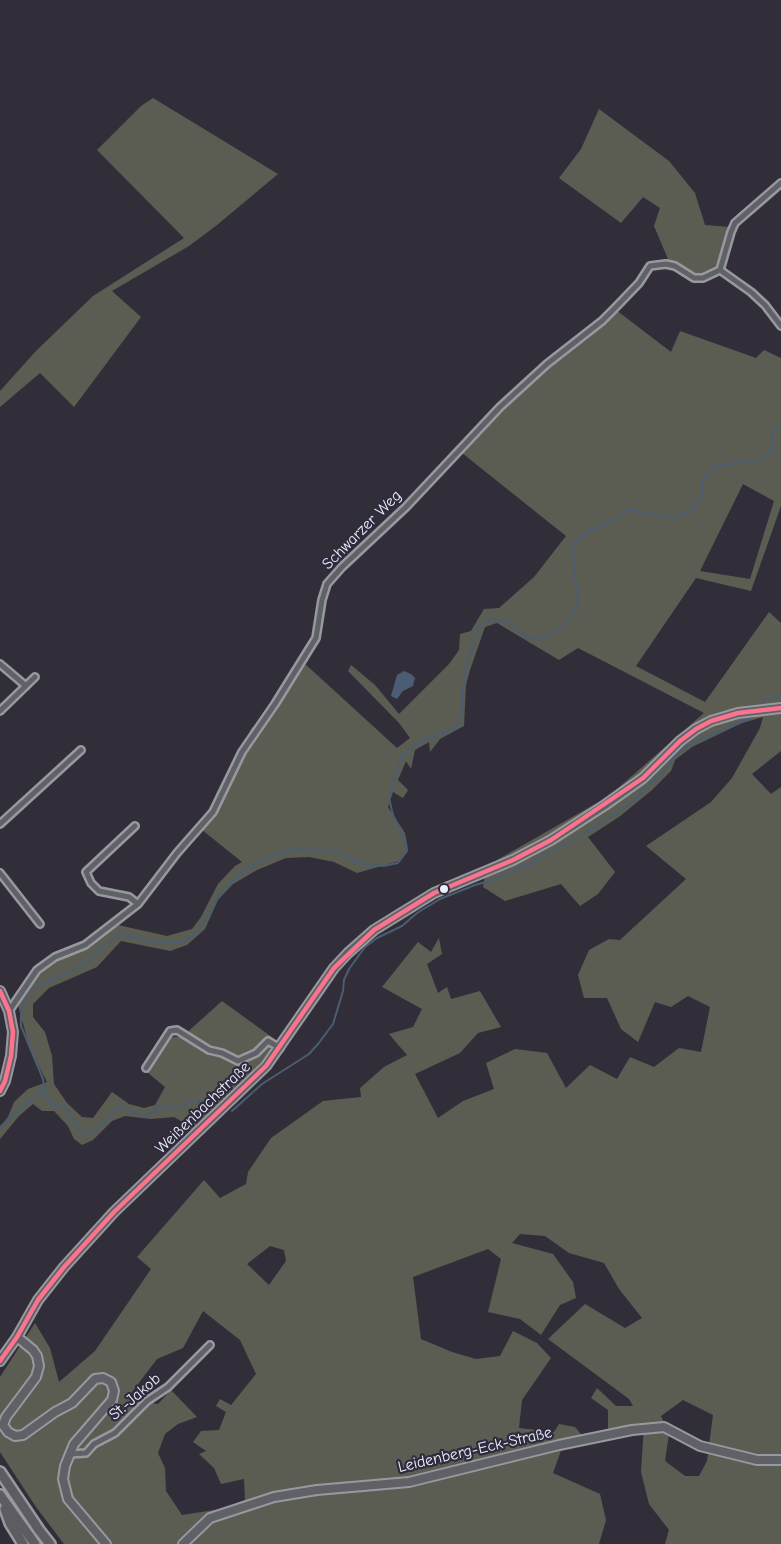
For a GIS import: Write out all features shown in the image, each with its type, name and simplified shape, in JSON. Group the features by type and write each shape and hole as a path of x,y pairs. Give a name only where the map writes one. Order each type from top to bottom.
{"highway":[{"path":"0,1472 50,1544"},
{"path":"0,1495 10,1523 23,1544"},
{"path":"0,1495 35,1544"}],"main road":[{"name":"Weißenbachstraße","path":"0,1361 47,1287 82,1246 114,1212 253,1079 280,1048 334,968 374,930 434,893 513,860 551,840 605,806 643,778 680,741 696,729 711,721 738,713 781,708"},
{"path":"0,991 9,1011 13,1032 11,1056 0,1091"},
{"path":"17,1337 38,1356 39,1366 36,1377 6,1417 3,1425 15,1436 23,1435 72,1403 95,1379 103,1378 111,1382 114,1391 112,1400 74,1444 64,1466 64,1489 68,1499 106,1544"},
{"name":"Leidenberg-Eck-Straße","path":"183,1544 210,1518 274,1497 317,1490 409,1482 559,1445 632,1430 664,1427 700,1446 757,1460 781,1460"}],"street":[{"path":"781,183 735,223 730,232 720,270 751,292 765,305 781,326"},
{"name":"Schwarzer Weg","path":"9,1011 37,970 55,957 85,945 138,904 177,853 213,812 242,752 316,638 321,600 327,584 342,567 406,507 500,407 547,363 602,321 639,283 651,266 666,264 675,266 694,278 703,278 720,270"},
{"path":"0,664 26,686"},
{"path":"0,711 35,677"},
{"path":"0,824 81,750"},
{"path":"135,826 86,872 90,883 99,891 129,897 138,904"},
{"path":"0,873 40,924"},
{"path":"146,1068 170,1031 177,1030 208,1050 222,1053 238,1061 256,1053 268,1041 280,1048"},
{"name":"St.-Jakob","path":"69,1454 86,1453 99,1441 115,1433 147,1401 168,1387 210,1345"}],"shaded area":[{"path":"153,98 278,174 189,246 112,291 141,317 74,407 40,373 0,407 0,391 36,351 93,296 184,238 97,150 141,106"},
{"path":"599,109 669,161 695,193 705,225 730,227 718,267 707,275 699,276 668,259 654,226 660,208 643,197 621,223 559,178 581,149"},
{"path":"616,310 671,352 680,331 756,358 764,350 781,358 781,506 751,591 696,578 636,666 705,702 769,612 781,623 781,751 752,774 771,794 781,787 781,1544 665,1544 669,1530 649,1504 641,1472 644,1425 626,1427 608,1433 608,1410 591,1398 597,1388 616,1406 633,1406 629,1399 548,1339 585,1304 625,1328 642,1318 619,1289 604,1263 569,1253 545,1236 520,1234 512,1243 553,1254 573,1282 576,1298 560,1305 541,1335 520,1319 488,1312 501,1259 488,1249 413,1277 421,1339 476,1359 500,1356 513,1331 537,1343 551,1358 522,1400 519,1428 554,1432 559,1424 575,1427 584,1438 564,1442 553,1473 600,1494 606,1520 599,1544 64,1544 36,1507 0,1452 0,1377 35,1323 50,1348 59,1382 95,1351 151,1269 137,1257 204,1180 220,1198 246,1184 248,1172 271,1138 323,1101 361,1097 360,1088 384,1067 407,1055 389,1034 413,1027 422,1009 382,987 418,942 431,952 439,938 442,954 427,964 438,993 447,987 451,999 480,991 501,1027 478,1033 460,1053 415,1074 438,1118 463,1101 494,1089 486,1063 515,1049 547,1053 566,1088 590,1065 617,1079 630,1057 654,1067 679,1048 701,1052 710,1007 688,996 671,1007 655,1002 638,1042 621,1029 607,998 584,998 578,975 589,950 609,939 620,940 686,879 646,846 711,802 732,778 760,728 763,717 742,723 692,747 675,760 671,771 652,790 619,817 588,837 615,872 598,894 580,906 561,884 505,901 483,887 486,868 490,864 609,796 704,713 578,648 559,660 497,623 485,627 470,670 466,685 464,726 440,739 430,752 429,742 415,750 411,769 406,761 398,780 408,790 403,798 393,792 388,807 405,833 408,849 399,861 357,873 334,862 309,857 286,858 257,870 233,884 218,900 205,929 187,945 170,951 121,941 97,967 49,988 33,1004 33,1017 45,1032 52,1056 54,1084 67,1103 82,1117 93,1118 112,1092 129,1104 144,1108 155,1105 165,1087 147,1072 170,1037 182,1037 222,1001 280,1043 260,1070 192,1133 186,1124 174,1117 151,1119 125,1116 112,1121 93,1140 82,1145 74,1139 68,1126 54,1111 42,1111 33,1104 19,1116 0,1139 0,1127 8,1117 14,1102 28,1089 47,1082 30,1049 18,1005 29,984 53,962 88,948 118,925 167,936 192,929 218,884 242,862 196,825 217,799 252,727 261,729 304,663 397,748 410,738 399,723 348,671 351,665 375,685 399,714 449,664 459,650 460,634 471,631 484,609 499,608 534,577 566,536 457,449 543,362","holes":["743,484 774,501 750,579 700,571","270,1246 284,1250 286,1261 269,1285 247,1264","203,1311 240,1340 256,1374 231,1405 220,1399 216,1406 226,1412 219,1430 201,1431 193,1442 206,1451 199,1454 214,1468 221,1484 244,1479 245,1500 221,1509 182,1515 166,1491 165,1468 158,1453 165,1434 178,1424 197,1417 171,1390 158,1404 143,1402 132,1392 157,1359 183,1348","683,1400 713,1415 707,1461 699,1476 685,1476 665,1461 669,1434 661,1416"]}],"water":[{"path":"404,671 415,678 413,686 403,691 397,699 391,696 397,675"}],"waterway":[{"path":"0,1127 44,1088 43,1079 21,1026 21,1013 28,992 82,966 119,933 156,943 180,943 197,934 219,896 243,871 271,856 296,849 337,851 359,863 383,866 398,863 407,851 389,798 402,756 416,744 456,727 463,708 462,697 467,662 479,627 489,619 506,621 529,639 551,635 565,624 578,605 572,547 583,535 628,510 674,518 692,511 703,494 703,480 714,466 763,459 774,448 772,433 781,426"},
{"path":"758,707 765,700 781,696"},
{"path":"232,1111 262,1084 309,1054 318,1044 333,1024 349,969 365,947 377,938 402,926 417,913 440,899 533,863 570,842 627,806 667,768 678,752 693,743 751,718"},
{"path":"44,1088 49,1103 67,1108 77,1128 87,1133 96,1131 117,1107 124,1107 144,1116 153,1113 160,1106 179,1108 188,1103 200,1101 218,1106"}],"transit line":[{"path":"0,1361 38,1300 64,1267 114,1212 266,1066 334,968 374,930 434,893 513,860 551,840 643,778 680,741 696,729 711,721 738,713 781,708"},
{"path":"0,991 9,1011 13,1032 11,1056 0,1091"}]}
